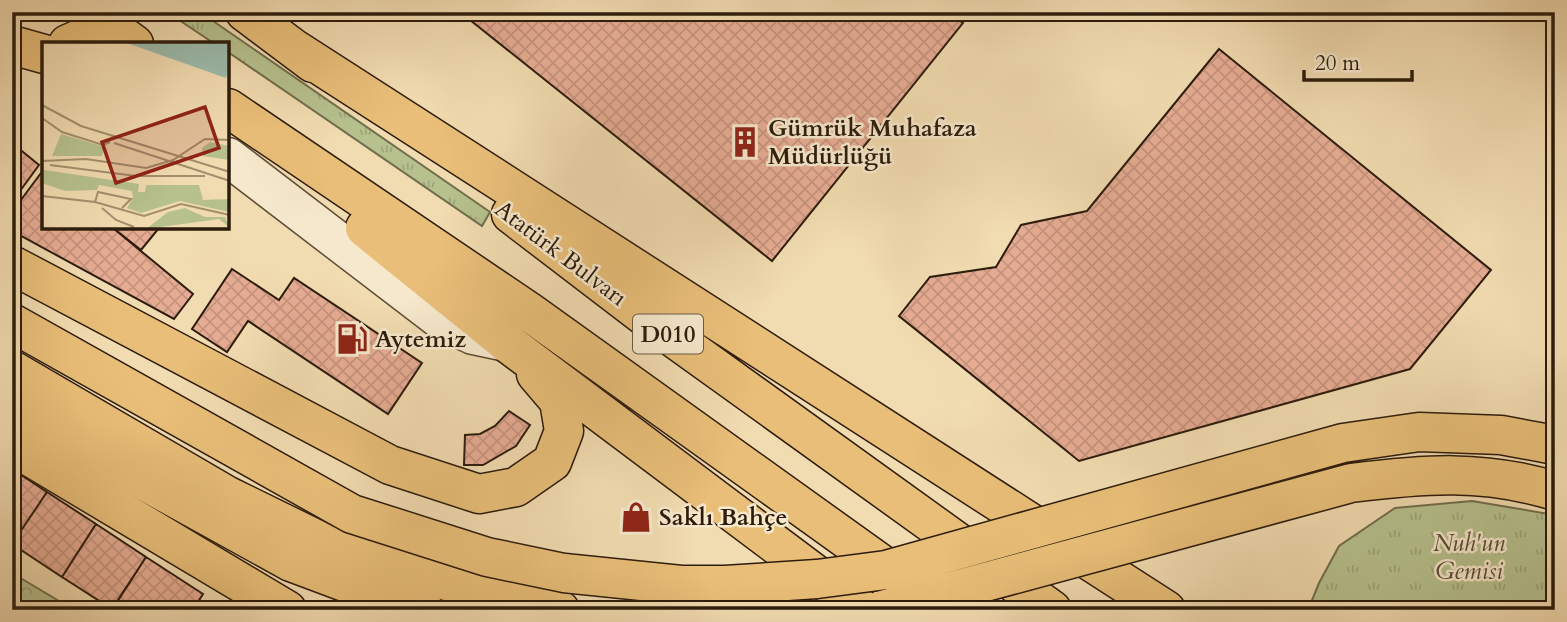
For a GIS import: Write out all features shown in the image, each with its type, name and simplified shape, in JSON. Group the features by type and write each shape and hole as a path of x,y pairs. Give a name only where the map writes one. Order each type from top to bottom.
{"main road":[{"name":"Atatürk Bulvarı","path":"245,12 660,328 1052,610"},
{"path":"75,42 112,31"},
{"path":"12,46 42,54"},
{"path":"293,48 1166,610"},
{"name":"D010","path":"229,109 528,311 945,610"},
{"path":"229,118 506,342 863,610"},
{"path":"12,265 390,466 479,494 516,486 552,462 564,431 559,401 506,342"},
{"path":"12,323 352,514 487,557 564,573 634,582 724,585 817,579 886,570 1343,443 1419,432 1501,435 1555,445"},
{"path":"12,370 226,495 328,545 411,572 560,610"},
{"path":"12,408 291,562 424,610"},
{"path":"12,446 287,610"},
{"path":"882,610 1351,483 1416,475 1473,474 1521,480 1555,491"}],"lane":[{"path":"229,158 441,320 473,335 506,342"}],"green space":[{"path":"167,12 200,12 490,212 482,226 229,53 229,42 212,42"},
{"name":"Nuh'un Gemisi","path":"1472,501 1555,515 1555,610 1308,610 1339,546 1395,508"},
{"path":"12,573 74,610 12,610"}],"building":[{"name":"Gümrük Muhafaza Müdürlüğü","path":"460,12 950,12 963,23 772,261"},
{"path":"1219,49 1491,270 1410,369 1079,461 899,316 930,277 996,267 1021,225 1087,211"},
{"path":"12,143 39,165 12,202"},
{"path":"42,172 42,229 114,229 193,294 174,319 12,231 12,212"},
{"path":"114,229 158,229 141,250"},
{"path":"232,269 279,300 294,278 422,363 388,414 248,321 227,352 192,329"},
{"path":"509,411 530,425 516,446 483,465 464,465 465,435 480,434 495,426"},
{"path":"12,469 47,492 12,544"},
{"path":"47,492 96,524 62,577 12,544"},
{"path":"96,524 146,557 112,609 62,577"},
{"path":"146,557 203,594 193,610 112,610"}],"place":[{"name":"Gümrük Muhafaza Müdürlüğü","path":"745,142"},
{"name":"Aytemiz","path":"352,339"},
{"name":"Saklı Bahçe","path":"636,517"}]}
